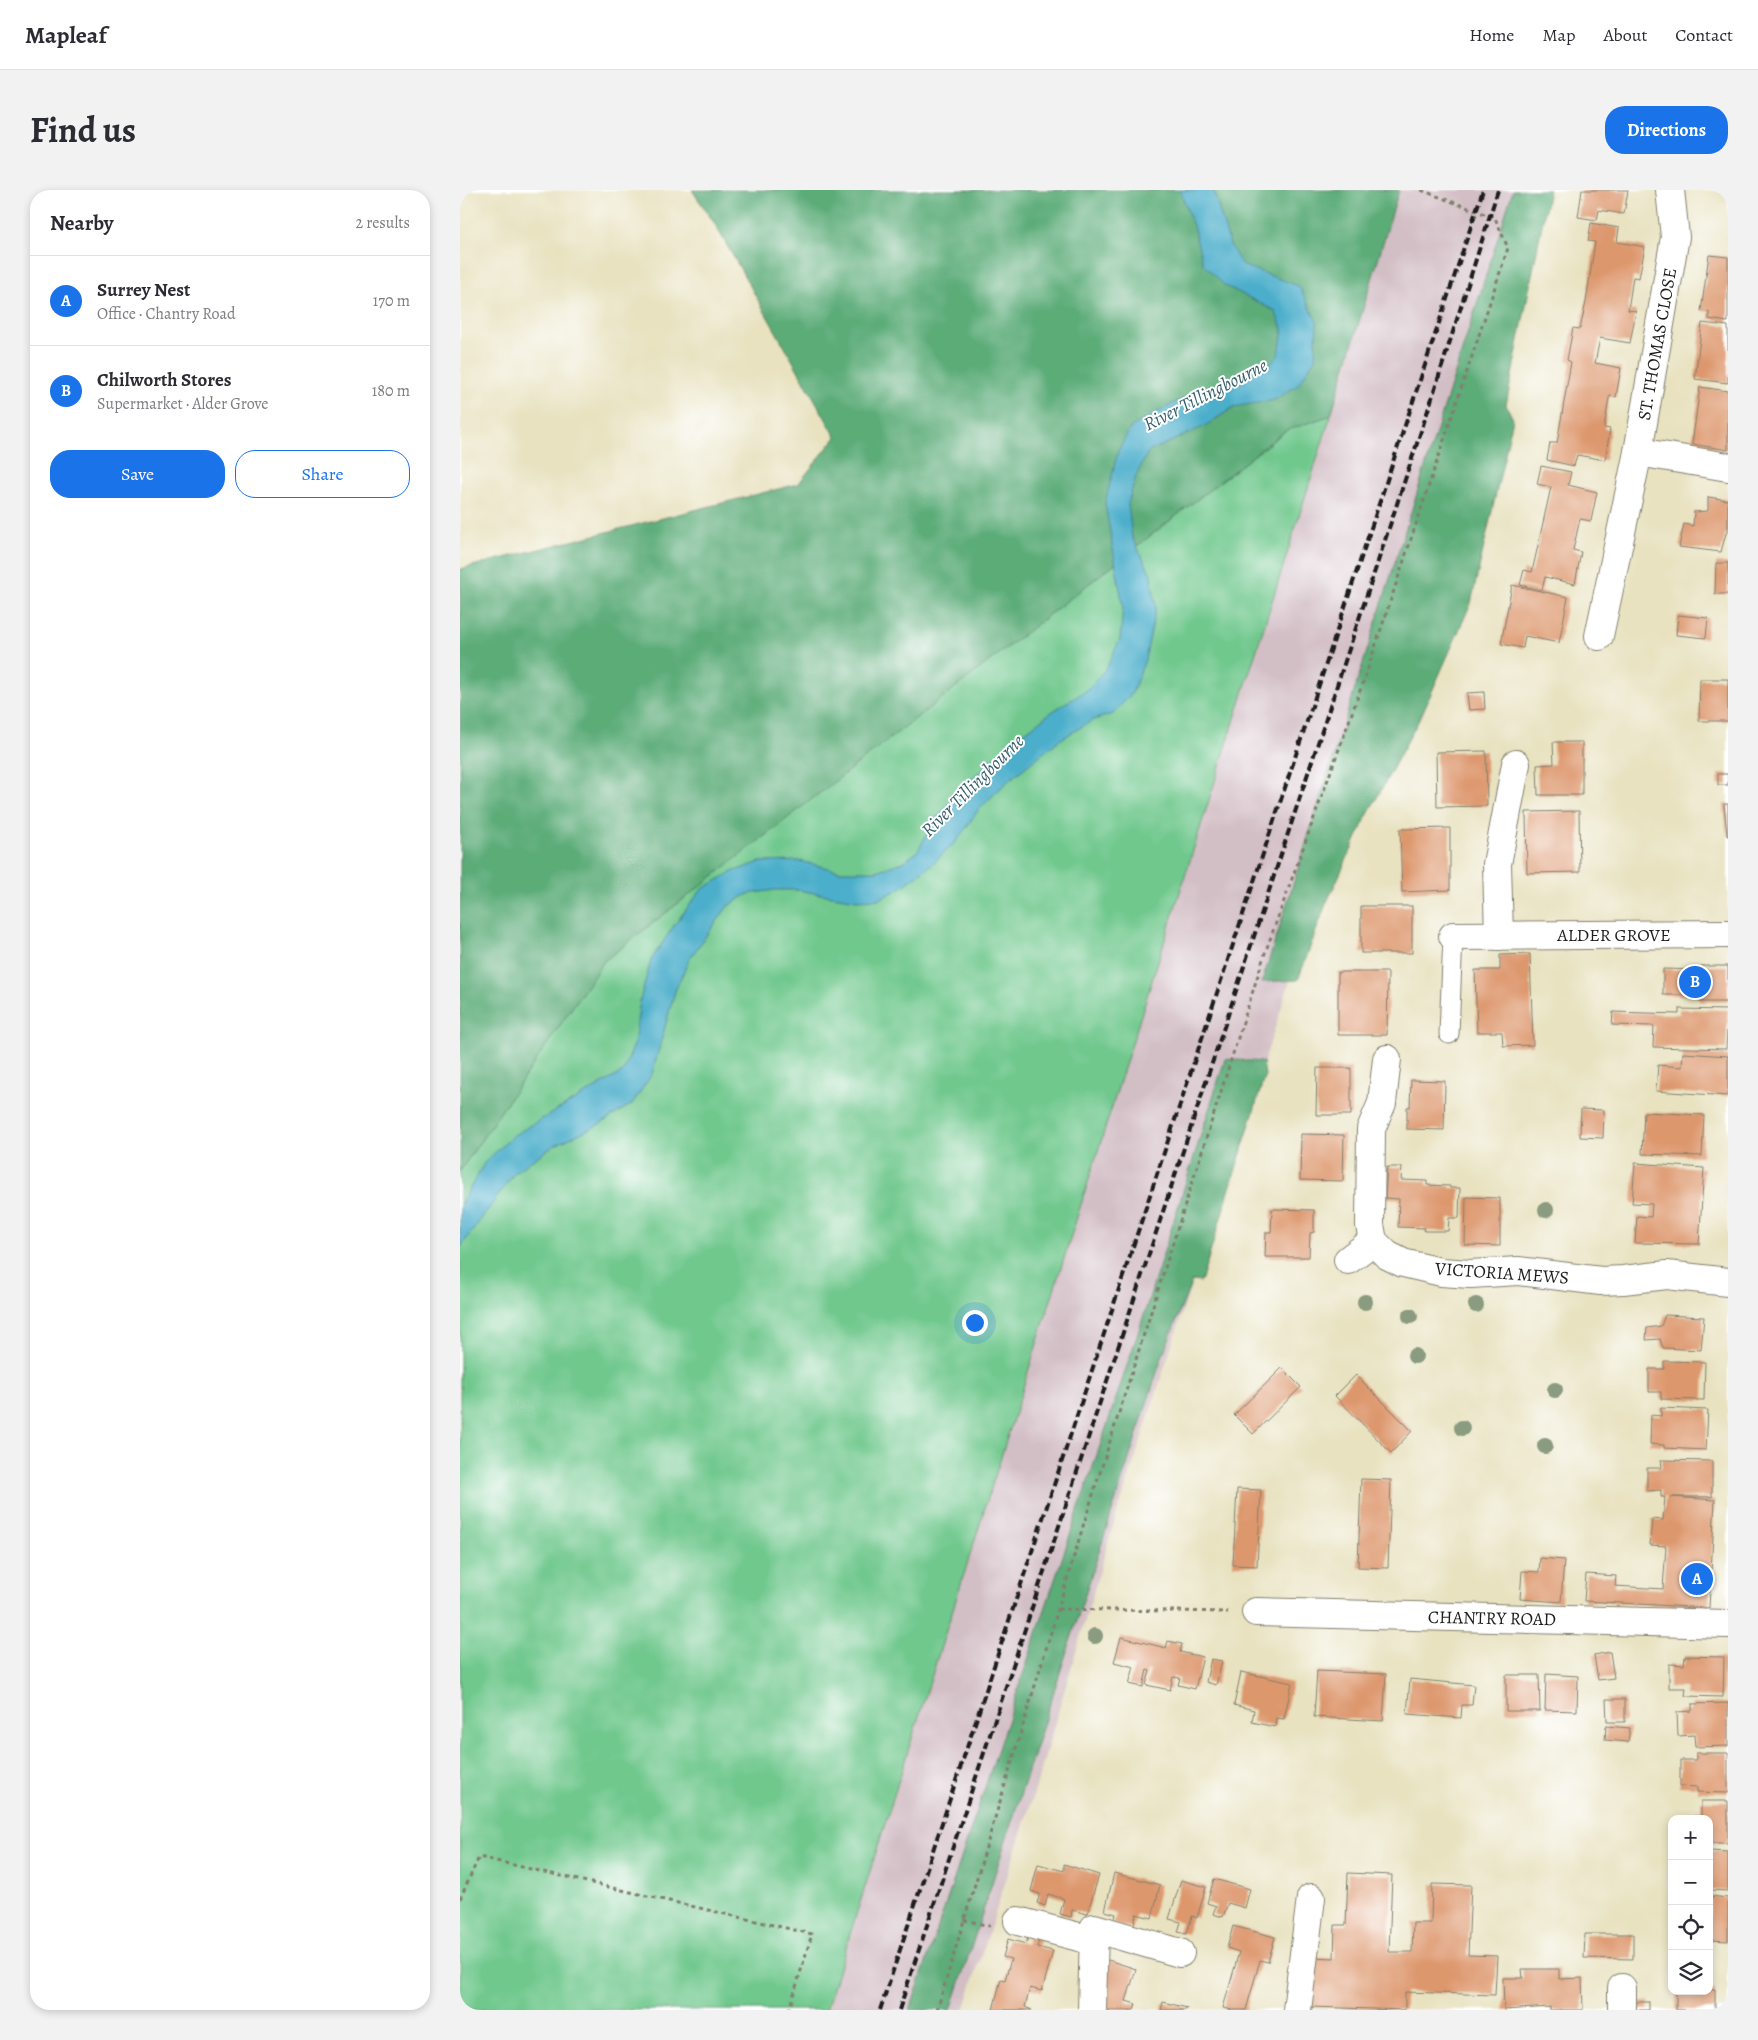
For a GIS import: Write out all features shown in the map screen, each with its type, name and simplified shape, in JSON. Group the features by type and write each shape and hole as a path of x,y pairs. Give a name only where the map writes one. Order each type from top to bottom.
{"street":[{"name":"ST. THOMAS CLOSE","path":"1599,636 1638,452 1675,237 1670,190"},
{"path":"1638,452 1728,468"},
{"path":"1499,936 1496,864 1516,764"},
{"name":"ALDER GROVE","path":"1452,936 1728,934"},
{"path":"1348,1260 1373,1241 1370,1225 1371,1129 1382,1103 1388,1059"},
{"name":"VICTORIA MEWS","path":"1373,1241 1387,1255 1403,1263 1441,1272 1471,1274 1518,1271 1601,1281 1667,1275 1728,1282"},
{"name":"CHANTRY ROAD","path":"1256,1612 1728,1624"},
{"path":"1297,2010 1312,1898"},
{"path":"1018,1921 1094,1941"},
{"path":"1092,2010 1094,1928 1180,1954"}],"lane":[{"path":"1449,1034 1452,936"}],"path":[{"path":"937,2010 1058,1609 1264,956 1365,677 1508,248 1495,218 1433,192 1421,190"},
{"path":"1058,1609 1256,1612"},
{"path":"460,1900 480,1858 812,1934 789,2010"}],"shaded area":[{"path":"1399,190 1538,190 1283,1003 1112,1529 1035,1790 964,2010 826,2010 1331,415"}],"green space":[{"path":"692,190 1399,190 1331,415 1285,431 604,961 460,1171 460,569 798,484 836,437 713,221"},
{"path":"1513,190 1549,190 1506,405 1513,419 1471,603 1422,714 1366,818 1326,904 1298,980 1262,982"},
{"path":"1331,415 826,2010 460,2010 460,1171 604,961 1285,431"},
{"path":"1225,1059 1263,1062 1265,1075 1201,1282 1192,1281 1162,1357 951,2010 910,2010 1140,1327"}],"water":[{"name":"River Tillingbourne","path":"1180,190 1213,190 1230,245 1242,265 1299,286 1317,322 1315,359 1298,385 1274,400 1234,407 1205,426 1148,452 1136,476 1128,503 1132,537 1151,574 1156,607 1145,660 1132,693 1113,714 1093,720 1058,741 1009,780 979,809 956,842 931,865 899,889 879,899 857,900 797,890 775,890 748,894 728,906 690,958 675,991 652,1074 632,1104 600,1124 555,1145 516,1171 460,1248 460,1205 485,1162 514,1135 623,1072 634,1045 640,1000 651,960 675,924 702,889 732,872 760,862 800,861 840,871 876,871 903,862 917,852 935,820 963,788 1009,744 1053,711 1087,690 1107,667 1120,639 1123,607 1105,503 1118,451 1131,427 1174,403 1267,367 1279,354 1283,330 1275,311 1224,285 1203,264 1193,226"}],"building":[{"path":"1582,190 1628,190 1624,214 1599,210 1597,220 1578,217"},
{"path":"1591,223 1619,228 1617,242 1645,247 1639,278 1633,277 1628,310 1636,311 1630,343 1600,338 1595,363 1621,368 1616,397 1610,396 1609,398 1604,428 1610,429 1605,460 1577,455 1574,466 1547,460 1550,443 1557,443 1571,362 1567,360 1573,328 1580,329 1586,302 1595,242 1588,241"},
{"path":"1709,255 1728,257 1728,322 1709,319 1709,312 1701,311"},
{"path":"1702,323 1728,326 1728,383 1695,379"},
{"path":"1700,387 1728,391 1728,450 1692,444"},
{"path":"1541,466 1571,472 1568,485 1597,492 1591,521 1580,519 1573,550 1581,552 1575,584 1545,577 1542,590 1520,585 1524,570 1532,572 1551,487 1537,484"},
{"path":"1708,497 1728,500 1728,533 1726,533 1721,552 1679,547 1684,524 1693,526 1694,512 1708,511"},
{"path":"1716,563 1728,563 1728,594 1715,594"},
{"path":"1512,585 1568,597 1559,643 1525,636 1523,648 1501,644"},
{"path":"1678,615 1708,618 1706,638 1676,635"},
{"path":"1700,679 1728,679 1728,721 1699,721"},
{"path":"1484,692 1485,709 1469,710 1467,693"},
{"path":"1553,742 1582,742 1582,795 1538,795 1537,765 1554,764"},
{"path":"1486,751 1487,806 1437,807 1436,752"},
{"path":"1718,774 1728,774 1728,785 1718,785"},
{"path":"1724,804 1728,804 1728,836 1727,836"},
{"path":"1579,811 1580,872 1527,873 1526,812"},
{"path":"1450,828 1450,890 1402,892 1400,829"},
{"path":"1361,906 1412,906 1412,953 1361,953"},
{"path":"1530,954 1533,1045 1503,1046 1502,1032 1477,1032 1475,970 1500,970 1500,955"},
{"path":"1701,966 1728,966 1728,1002 1699,1002 1699,995 1663,995 1663,969 1700,970"},
{"path":"1338,972 1388,972 1387,1035 1338,1035"},
{"path":"1679,1009 1728,1010 1726,1049 1653,1047 1654,1026 1612,1025 1613,1012 1679,1014"},
{"path":"1683,1053 1728,1056 1728,1096 1656,1091 1658,1065 1682,1067"},
{"path":"1317,1068 1351,1068 1351,1115 1316,1115"},
{"path":"1411,1080 1445,1081 1444,1130 1407,1129 1407,1107 1410,1107"},
{"path":"1581,1109 1604,1110 1603,1138 1580,1137"},
{"path":"1644,1112 1704,1115 1702,1156 1642,1154"},
{"path":"1301,1134 1344,1135 1343,1181 1300,1180"},
{"path":"1635,1163 1704,1168 1699,1244 1635,1243 1637,1216 1651,1217 1652,1204 1632,1203"},
{"path":"1387,1167 1402,1167 1401,1180 1427,1181 1427,1185 1460,1188 1459,1218 1449,1218 1448,1231 1424,1231 1425,1228 1398,1227 1399,1199 1385,1198"},
{"path":"1466,1197 1500,1198 1500,1246 1465,1245"},
{"path":"1272,1209 1314,1210 1314,1232 1310,1233 1309,1257 1265,1257 1266,1232 1271,1232"},
{"path":"1665,1315 1704,1317 1701,1350 1663,1348 1660,1339 1646,1340 1647,1328 1661,1326"},
{"path":"1664,1361 1705,1362 1704,1400 1661,1399 1661,1392 1649,1392 1649,1369 1664,1369"},
{"path":"1282,1368 1301,1387 1253,1434 1234,1415"},
{"path":"1356,1375 1412,1431 1391,1453 1335,1396"},
{"path":"1661,1408 1708,1410 1706,1450 1664,1448 1664,1445 1650,1444 1651,1415 1661,1416"},
{"path":"1661,1460 1712,1461 1712,1497 1671,1497 1715,1500 1709,1608 1584,1601 1586,1574 1616,1576 1615,1586 1663,1589 1666,1546 1650,1545 1652,1519 1663,1520 1665,1497 1661,1497 1661,1490 1647,1491 1647,1468 1662,1468"},
{"path":"1361,1479 1391,1480 1388,1568 1358,1567"},
{"path":"1237,1489 1261,1490 1257,1566 1233,1565"},
{"path":"1540,1558 1564,1560 1561,1602 1520,1599 1522,1571 1539,1572"},
{"path":"1121,1637 1166,1648 1168,1641 1182,1644 1180,1652 1203,1657 1195,1689 1178,1685 1180,1678 1173,1677 1170,1690 1146,1685 1150,1671 1147,1670 1143,1687 1129,1684 1134,1667 1114,1662"},
{"path":"1610,1652 1614,1678 1598,1680 1594,1655"},
{"path":"1685,1656 1724,1657 1723,1697 1685,1696 1686,1688 1669,1688 1669,1664 1684,1665"},
{"path":"1211,1659 1222,1661 1216,1685 1206,1682"},
{"path":"1317,1671 1386,1674 1383,1721 1314,1717"},
{"path":"1241,1672 1292,1683 1284,1719 1276,1718 1275,1727 1252,1722 1254,1710 1234,1705"},
{"path":"1546,1674 1578,1676 1577,1711 1545,1710"},
{"path":"1506,1675 1539,1675 1540,1711 1506,1711"},
{"path":"1410,1679 1474,1685 1472,1705 1462,1705 1461,1718 1407,1714"},
{"path":"1606,1699 1625,1699 1625,1722 1607,1722"},
{"path":"1728,1703 1728,1746 1695,1747 1694,1735 1678,1736 1677,1712 1692,1711 1692,1704"},
{"path":"1606,1726 1630,1728 1628,1742 1605,1740"},
{"path":"1696,1753 1728,1753 1728,1793 1697,1792 1697,1787 1680,1786 1680,1760 1696,1760"},
{"path":"1701,1801 1728,1801 1728,1843 1713,1843 1713,1815 1701,1815"},
{"path":"1713,1851 1728,1852 1728,1891 1713,1890"},
{"path":"1038,1864 1064,1871 1064,1864 1099,1875 1087,1914 1072,1910 1071,1917 1060,1914 1064,1899 1048,1894 1045,1906 1037,1903 1040,1894 1031,1891"},
{"path":"1114,1873 1160,1885 1152,1918 1136,1914 1133,1929 1113,1924 1116,1914 1105,1911"},
{"path":"1348,1873 1392,1875 1389,1952 1412,1952 1413,1923 1431,1923 1432,1884 1471,1885 1468,1955 1497,1956 1495,1995 1405,1992 1405,2010 1310,2007 1312,1957 1334,1958 1335,1925 1346,1925"},
{"path":"1214,1879 1250,1889 1245,1908 1228,1903 1223,1917 1213,1914 1216,1906 1207,1903"},
{"path":"1181,1880 1206,1887 1197,1918 1192,1916 1187,1934 1178,1932 1181,1922 1169,1919"},
{"path":"1713,1896 1728,1898 1728,1941 1713,1940"},
{"path":"1233,1926 1275,1937 1268,1962 1260,1960 1246,2010 1223,2008 1239,1952 1227,1948"},
{"path":"1029,1934 1040,1937 1037,1947 1053,1951 1042,1991 1030,1988 1025,2007 1032,2010 993,2010 1001,1979 1005,1980 1011,1959 1003,1957 1008,1939 1026,1944"},
{"path":"1585,1934 1633,1934 1633,1959 1584,1958"},
{"path":"1105,1959 1136,1969 1126,2001 1136,2004 1134,2010 1099,2010"},
{"path":"1522,1969 1559,1969 1559,1979 1582,1978 1583,2010 1550,2010 1550,2007 1504,2010 1503,1978 1523,1978"},
{"path":"1713,1989 1715,1989 1715,2010 1676,2010 1676,1995 1713,1995"},
{"path":"1163,2002 1187,2008 1186,2010 1161,2010"},
{"path":"1632,2002 1649,2002 1649,2010 1632,2010"}],"railway":[{"path":"880,2010 1483,190"},
{"path":"899,2010 1431,401 1498,190"}],"place":[{"name":"Chilworth Stores","path":"1695,982"},
{"name":"Surrey Nest","path":"1697,1579"}]}
